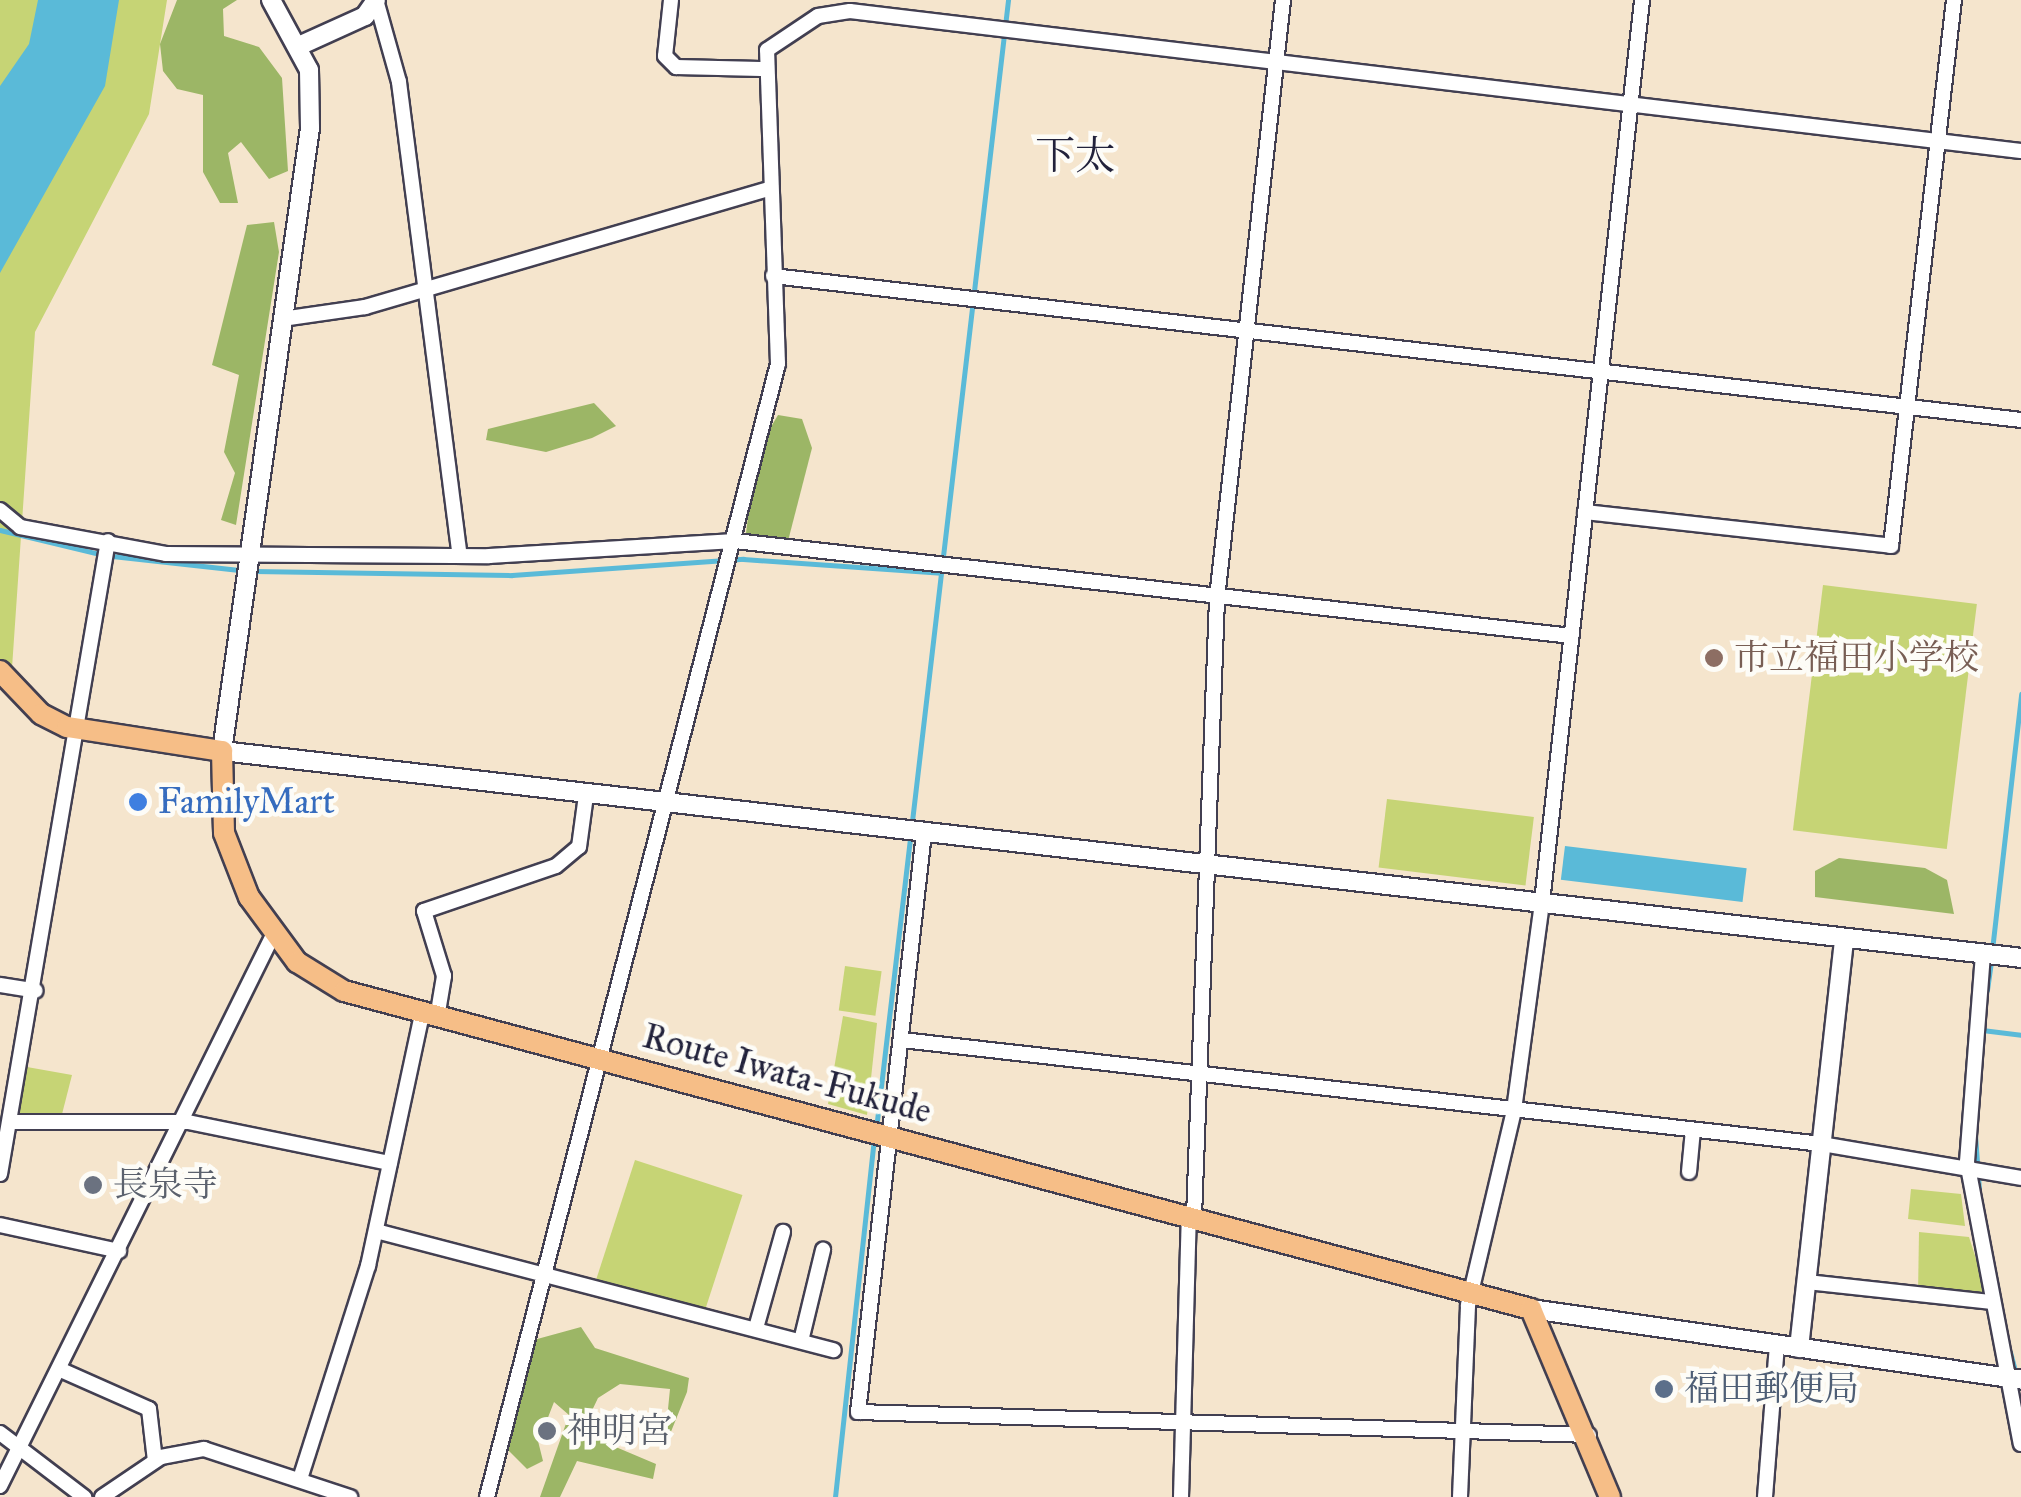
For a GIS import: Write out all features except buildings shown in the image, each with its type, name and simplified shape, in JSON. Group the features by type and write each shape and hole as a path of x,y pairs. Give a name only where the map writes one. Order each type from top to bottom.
{"main road":[{"path":"4,682 41,714 80,730 222,751"},
{"name":"Route Iwata-Fukude","path":"222,751 224,834 272,937 331,984 429,1017 881,1132 1531,1309"},
{"path":"1531,1309 1590,1435 1610,1497"}],"street":[{"path":"271,0 301,45 310,128 247,552 222,751 2021,958"},
{"path":"301,45 365,16 376,0"},
{"path":"376,0 399,82 460,556"},
{"path":"671,0 665,56 676,67 761,69"},
{"path":"1181,1497 1217,598 1284,0"},
{"path":"1460,1497 1472,1290 1514,1110 1542,902 1642,0"},
{"path":"1585,512 1890,546 1954,0"},
{"path":"488,1497 606,1060 778,364 761,69 767,50 833,10 1275,66 2021,151"},
{"path":"282,319 423,289 768,189"},
{"path":"772,276 2021,420"},
{"path":"0,510 20,527 166,554 460,556 735,542 1572,636"},
{"path":"0,1174 14,1122 108,541"},
{"path":"300,1479 376,1231 390,1163 429,1017 444,976 424,911 556,866 579,846 586,794"},
{"path":"924,833 902,1040 881,1132 858,1412 1590,1435"},
{"path":"0,1486 188,1122 272,937"},
{"path":"1799,1348 1844,940"},
{"path":"1983,954 1967,1162 1990,1302 2015,1380 2021,1444"},
{"path":"0,985 36,991"},
{"path":"902,1040 1822,1144 1967,1162 2021,1178"},
{"path":"14,1122 188,1122 390,1163"},
{"path":"1688,1172 1694,1130"},
{"path":"0,1224 119,1251"},
{"path":"376,1231 549,1270 834,1350"},
{"path":"756,1328 783,1232"},
{"path":"801,1341 823,1250"},
{"path":"1807,1282 1990,1302"},
{"path":"1531,1309 2015,1380"},
{"path":"1765,1497 1777,1345"},
{"path":"61,1370 149,1409 154,1461"},
{"path":"0,1433 84,1497"},
{"path":"102,1497 154,1461 221,1451 350,1497"}],"green space":[{"path":"0,0 167,0 149,114 35,332 12,668 0,668"},
{"path":"177,0 237,0 223,9 224,36 259,47 282,78 288,171 269,179 241,142 228,153 238,203 220,203 203,172 203,95 177,89 163,71 160,44"},
{"path":"274,222 279,252 236,525 221,520 235,473 224,452 239,375 212,365 247,225"},
{"path":"594,403 616,426 592,438 546,452 486,440 488,429"},
{"path":"778,415 802,419 812,448 788,541 746,533 756,452"},
{"path":"1823,585 1977,604 1947,849 1793,830"},
{"path":"1387,799 1534,817 1525,886 1379,867"},
{"path":"1839,858 1925,868 1947,880 1954,914 1815,897 1815,871"},
{"path":"845,966 882,971 875,1016 839,1011"},
{"path":"843,1016 877,1023 867,1115 828,1104"},
{"path":"27,1067 72,1075 60,1122 14,1122"},
{"path":"635,1160 742,1195 703,1318 595,1283"},
{"path":"1911,1189 1961,1194 1965,1226 1908,1219"},
{"path":"1919,1232 1969,1237 1990,1302 1918,1294"},
{"path":"581,1327 595,1348 689,1378 687,1392 664,1449 670,1389 620,1384 598,1398 587,1421 585,1434 656,1464 653,1479 577,1461 560,1497 540,1497 569,1415 554,1402 547,1420 534,1425 543,1461 527,1469 508,1450 508,1420 530,1341"}],"water":[{"path":"38,0 119,0 105,86 0,273 0,86 29,44"},
{"path":"1565,846 1747,868 1742,902 1561,880"}],"waterway":[{"path":"876,1129 1008,0"},
{"path":"0,530 103,555 248,571 512,575 743,559 941,573"},
{"path":"1992,950 2021,694"},
{"path":"1987,990 1991,961"},
{"path":"1982,1030 2021,1035"},
{"path":"1975,1135 1979,1189"},
{"path":"835,1497 874,1140"},
{"path":"2010,1352 2016,1375"}],"place":[{"name":"市立福田小学校","path":"1714,658"},
{"name":"FamilyMart","path":"138,802"},
{"name":"長泉寺","path":"93,1185"},
{"name":"福田郵便局","path":"1664,1389"},
{"name":"神明宮","path":"547,1431"}],"district":[{"name":"下太","path":"1075,156"}]}
